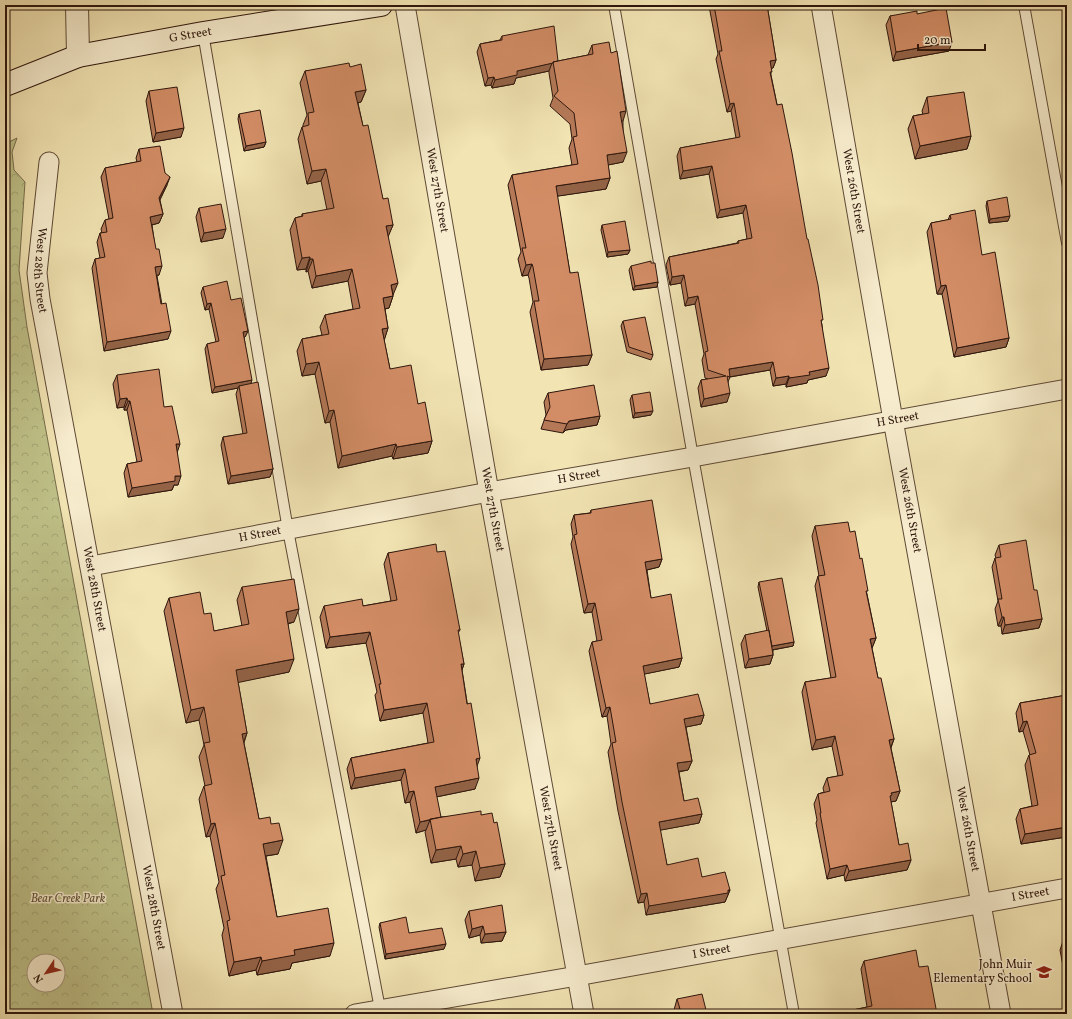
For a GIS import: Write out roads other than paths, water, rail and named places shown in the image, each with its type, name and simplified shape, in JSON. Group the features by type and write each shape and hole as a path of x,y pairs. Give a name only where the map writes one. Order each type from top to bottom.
{"main road":[{"path":"77,5 78,56"},
{"name":"G Street","path":"9,84 78,56 203,33 381,5"}],"street":[{"name":"West 27th Street","path":"405,5 489,492 584,1014"},
{"name":"West 26th Street","path":"822,5 894,420 1001,1014"},
{"name":"West 28th Street","path":"49,162 37,273 39,293 91,566 173,1014"},
{"name":"H Street","path":"91,566 489,492 693,457 1067,389"},
{"name":"I Street","path":"356,1014 381,1012 1067,888"}],"lane":[{"path":"614,5 693,457 794,1014"},
{"path":"1024,5 1067,243"},
{"path":"203,33 288,530 381,1012"}],"place":[{"name":"John Muir Elementary School","path":"1044,972"}],"park label":[{"name":"Bear Creek Park","path":"68,899"}]}
